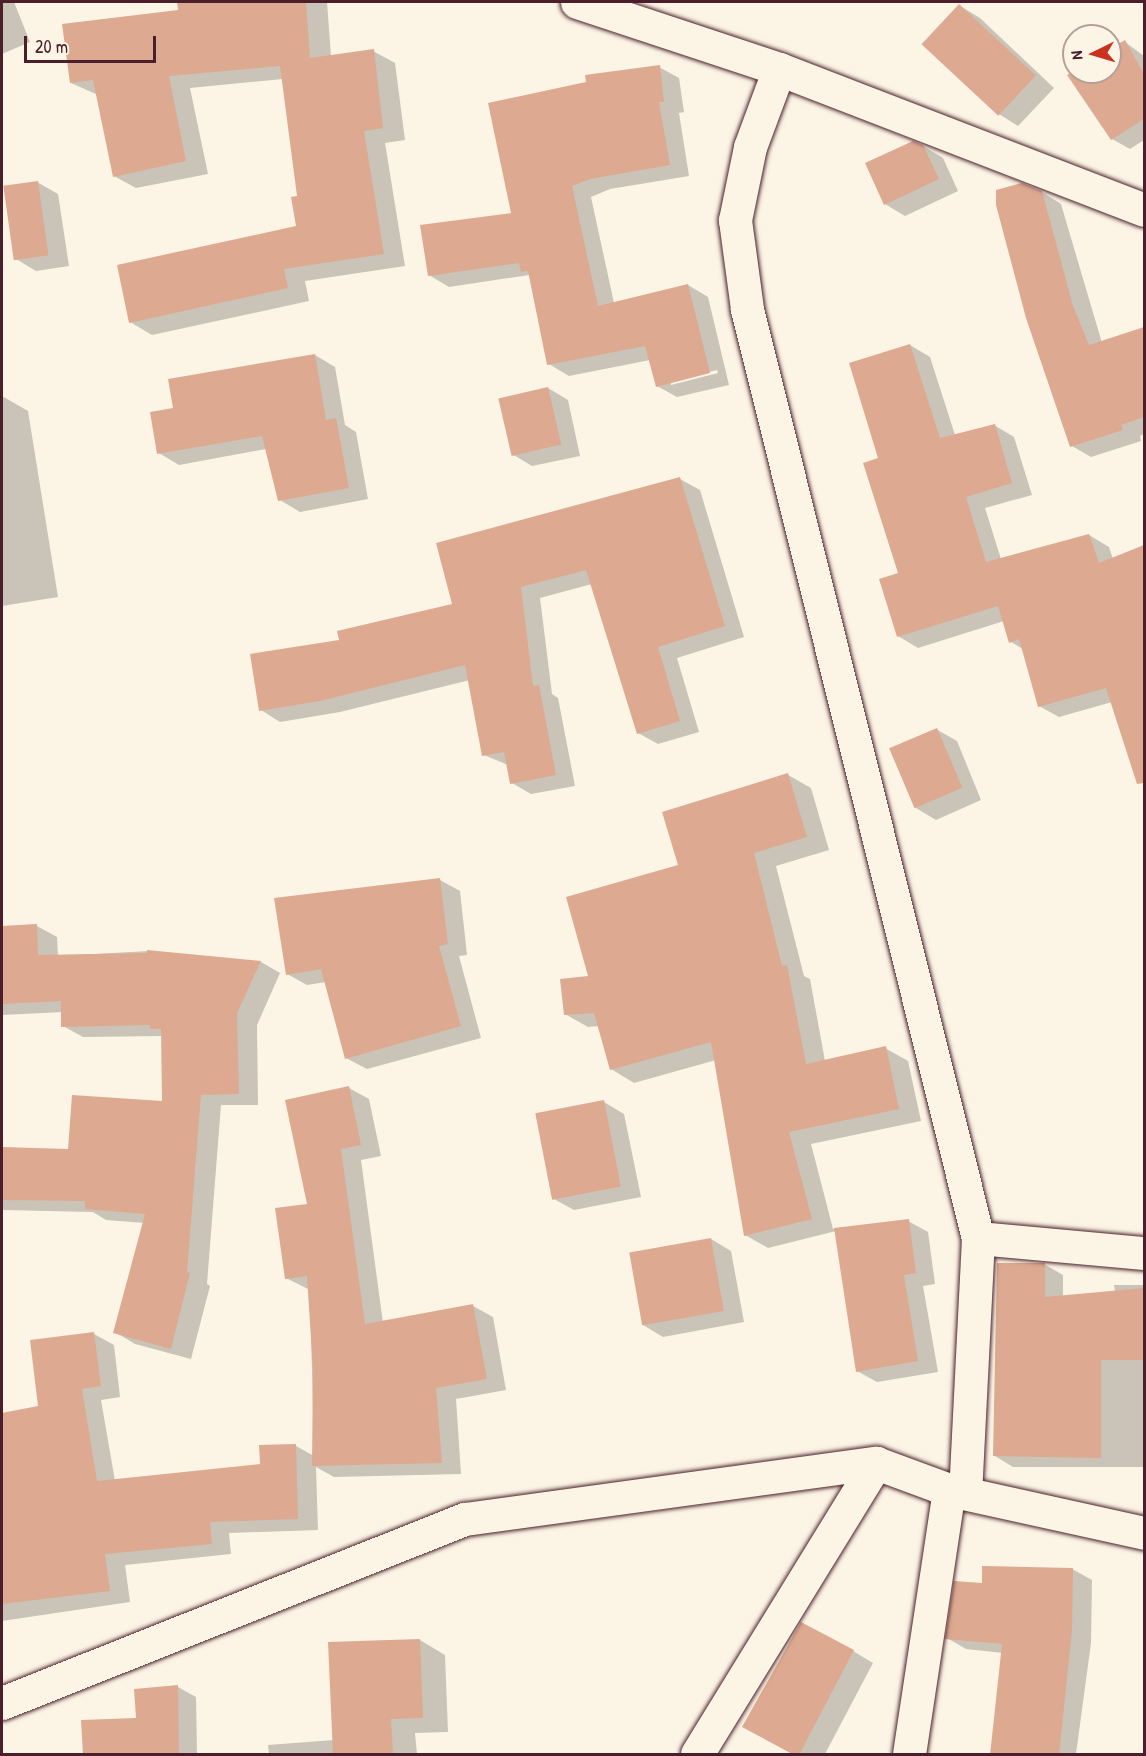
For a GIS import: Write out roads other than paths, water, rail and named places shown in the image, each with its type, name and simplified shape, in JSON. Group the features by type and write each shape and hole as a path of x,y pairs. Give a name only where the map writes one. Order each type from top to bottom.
{"street":[{"path":"577,2 779,69 1144,210"},
{"path":"779,69 750,147 735,220 747,309 978,1238 957,1491 909,1755"},
{"path":"978,1238 1144,1253"},
{"path":"697,1755 876,1463"},
{"path":"2,1702 465,1519 876,1463 957,1491 1144,1533"}]}
